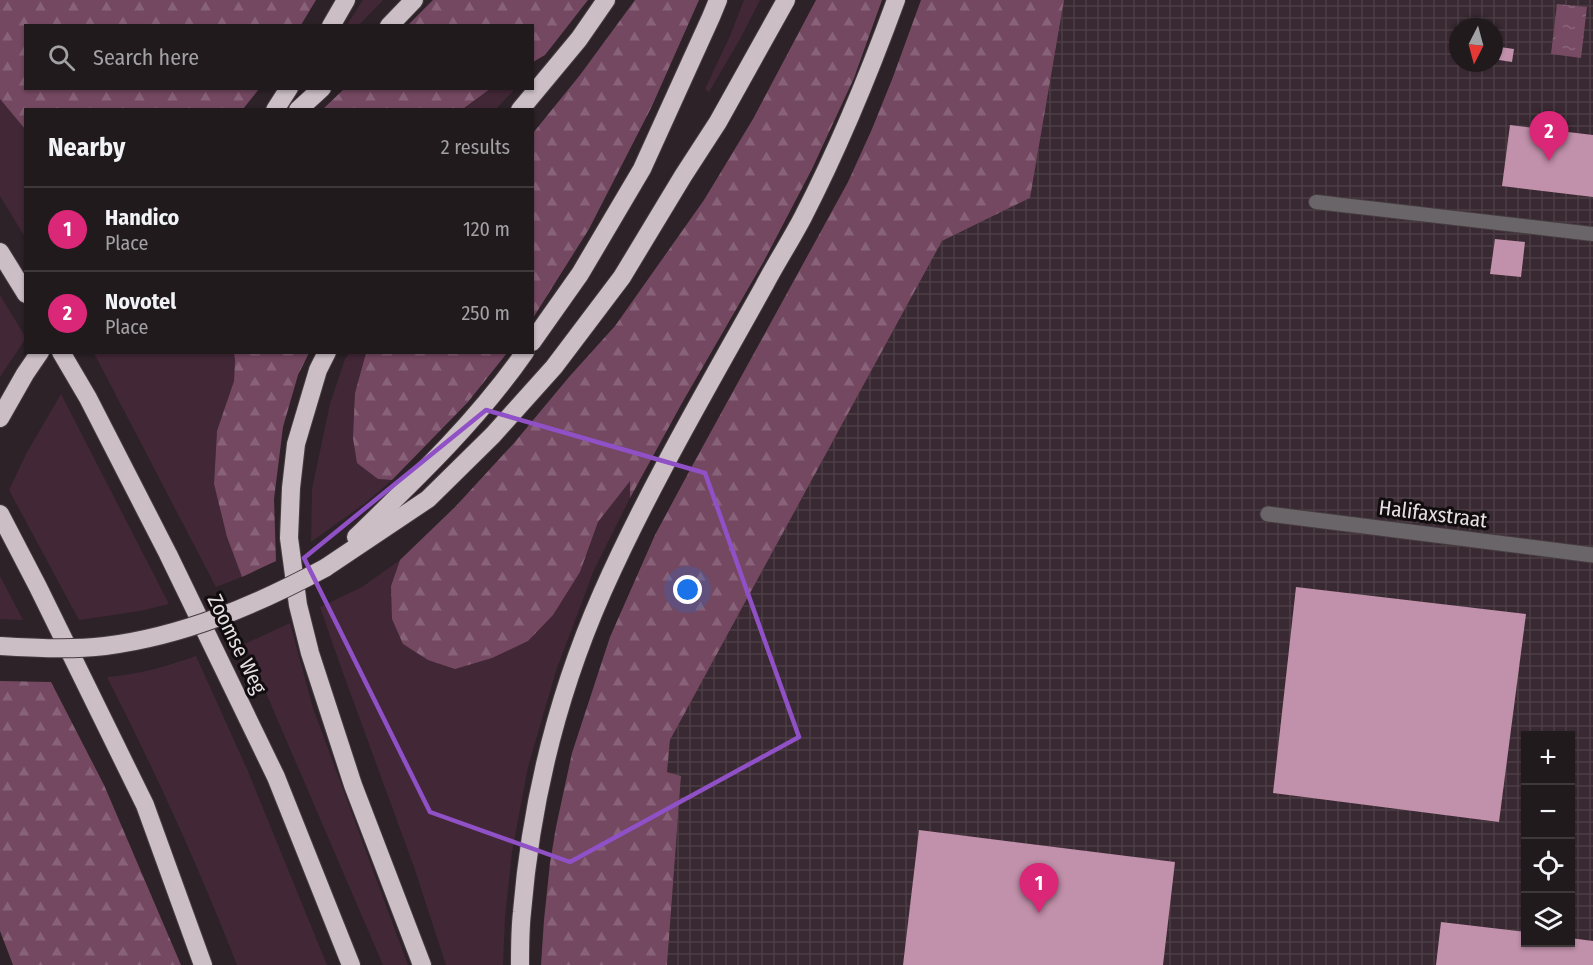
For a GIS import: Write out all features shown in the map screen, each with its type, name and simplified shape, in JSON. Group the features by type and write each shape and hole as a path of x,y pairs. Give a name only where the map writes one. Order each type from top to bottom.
{"highway":[{"path":"332,24 346,0"},
{"path":"391,24 414,0"},
{"path":"522,108 579,39 606,0"},
{"path":"534,339 580,274 642,169 718,0"},
{"path":"0,646 45,649 105,646 170,633 231,613 325,568 428,499 493,435 554,368 622,276 718,122 786,0"},
{"path":"520,965 522,913 531,834 546,759 573,668 602,594 643,507 803,218 875,58 896,0"},
{"path":"276,108 288,90"},
{"path":"300,108 320,90"},
{"path":"0,252 24,291"},
{"path":"0,418 39,354"},
{"name":"Zoomse Weg","path":"62,354 88,398 168,554 276,777 351,965"},
{"path":"326,354 318,370 296,444 291,488 289,538 298,605 310,653 353,785 422,965"},
{"path":"325,568 409,485 476,414 523,354"},
{"path":"0,513 145,805 203,965"}],"street":[{"name":"Halifaxstraat","path":"1268,514 1593,555"}],"lane":[{"path":"1316,202 1593,234"}],"highlighted area":[{"path":"486,410 705,473 799,737 570,862 430,812 304,558"}],"shaded area":[{"path":"363,0 383,0 360,24 348,24"},
{"path":"744,0 760,0 709,92 705,89"},
{"path":"1064,0 1593,0 1593,965 667,965 681,777 667,772 670,740 942,241 1030,198"},
{"path":"489,90 514,90 497,108 466,108"},
{"path":"0,99 24,128 24,235 0,196"},
{"path":"0,295 24,335 24,341 0,377"},
{"path":"95,354 234,354 234,381 217,432 214,484 227,537 242,577 216,587"},
{"path":"348,354 366,354 355,393 378,479 392,480 364,504 311,542 312,489 330,404"},
{"path":"61,394 169,604 140,611 79,620 9,490 26,454"},
{"path":"630,480 630,498 594,570 556,671 528,767 512,852 503,965 446,965 414,867 320,607 362,587 400,560 391,586 580,572 598,522"},
{"path":"0,576 23,620 0,619"},
{"path":"290,623 313,708 408,965 383,965 245,644"},
{"path":"196,656 247,769 327,965 237,965 176,820 107,677 152,670"}],"green space":[{"path":"0,0 316,0 302,24 24,24 24,90 258,90 244,108 24,108 24,128 0,99"},
{"path":"433,0 588,0 545,55 534,61 534,24 409,24"},
{"path":"635,0 699,0 652,106 589,229 534,316 534,132 580,75"},
{"path":"816,0 882,0 854,78 812,169 764,261 630,498 630,481 598,522 580,572 553,615 528,641 492,658 455,669 428,660 403,644 392,619 391,586 400,560 456,506 514,443 615,326 704,200 753,119"},
{"path":"921,0 1064,0 1030,198 942,241 670,740 667,772 681,776 667,965 541,965 550,863 556,827 572,753 610,637 655,535 848,182 893,77"},
{"path":"343,90 489,90 464,108 324,108"},
{"path":"234,354 308,354 298,375 283,427 274,499 276,561 242,577 227,537 214,484 217,431 234,381"},
{"path":"365,354 506,354 468,402 392,480 378,479 357,463 353,438 355,393"},
{"path":"0,681 51,682 104,785 181,965 13,965 0,931"}],"water":[{"path":"1557,4 1587,7 1581,58 1551,54"}],"building":[{"path":"1503,47 1514,49 1512,62 1503,61"},
{"path":"1510,125 1593,135 1593,197 1502,186"},
{"path":"1495,239 1525,242 1521,277 1490,274"},
{"path":"1296,587 1526,614 1499,822 1273,793"},
{"path":"919,830 1175,862 1163,965 903,965"},
{"path":"1441,922 1521,931 1521,947 1575,947 1575,939 1593,941 1593,965 1436,965"}],"place":[{"name":"Novotel","path":"1549,161"},
{"name":"Handico","path":"1039,913"}]}
